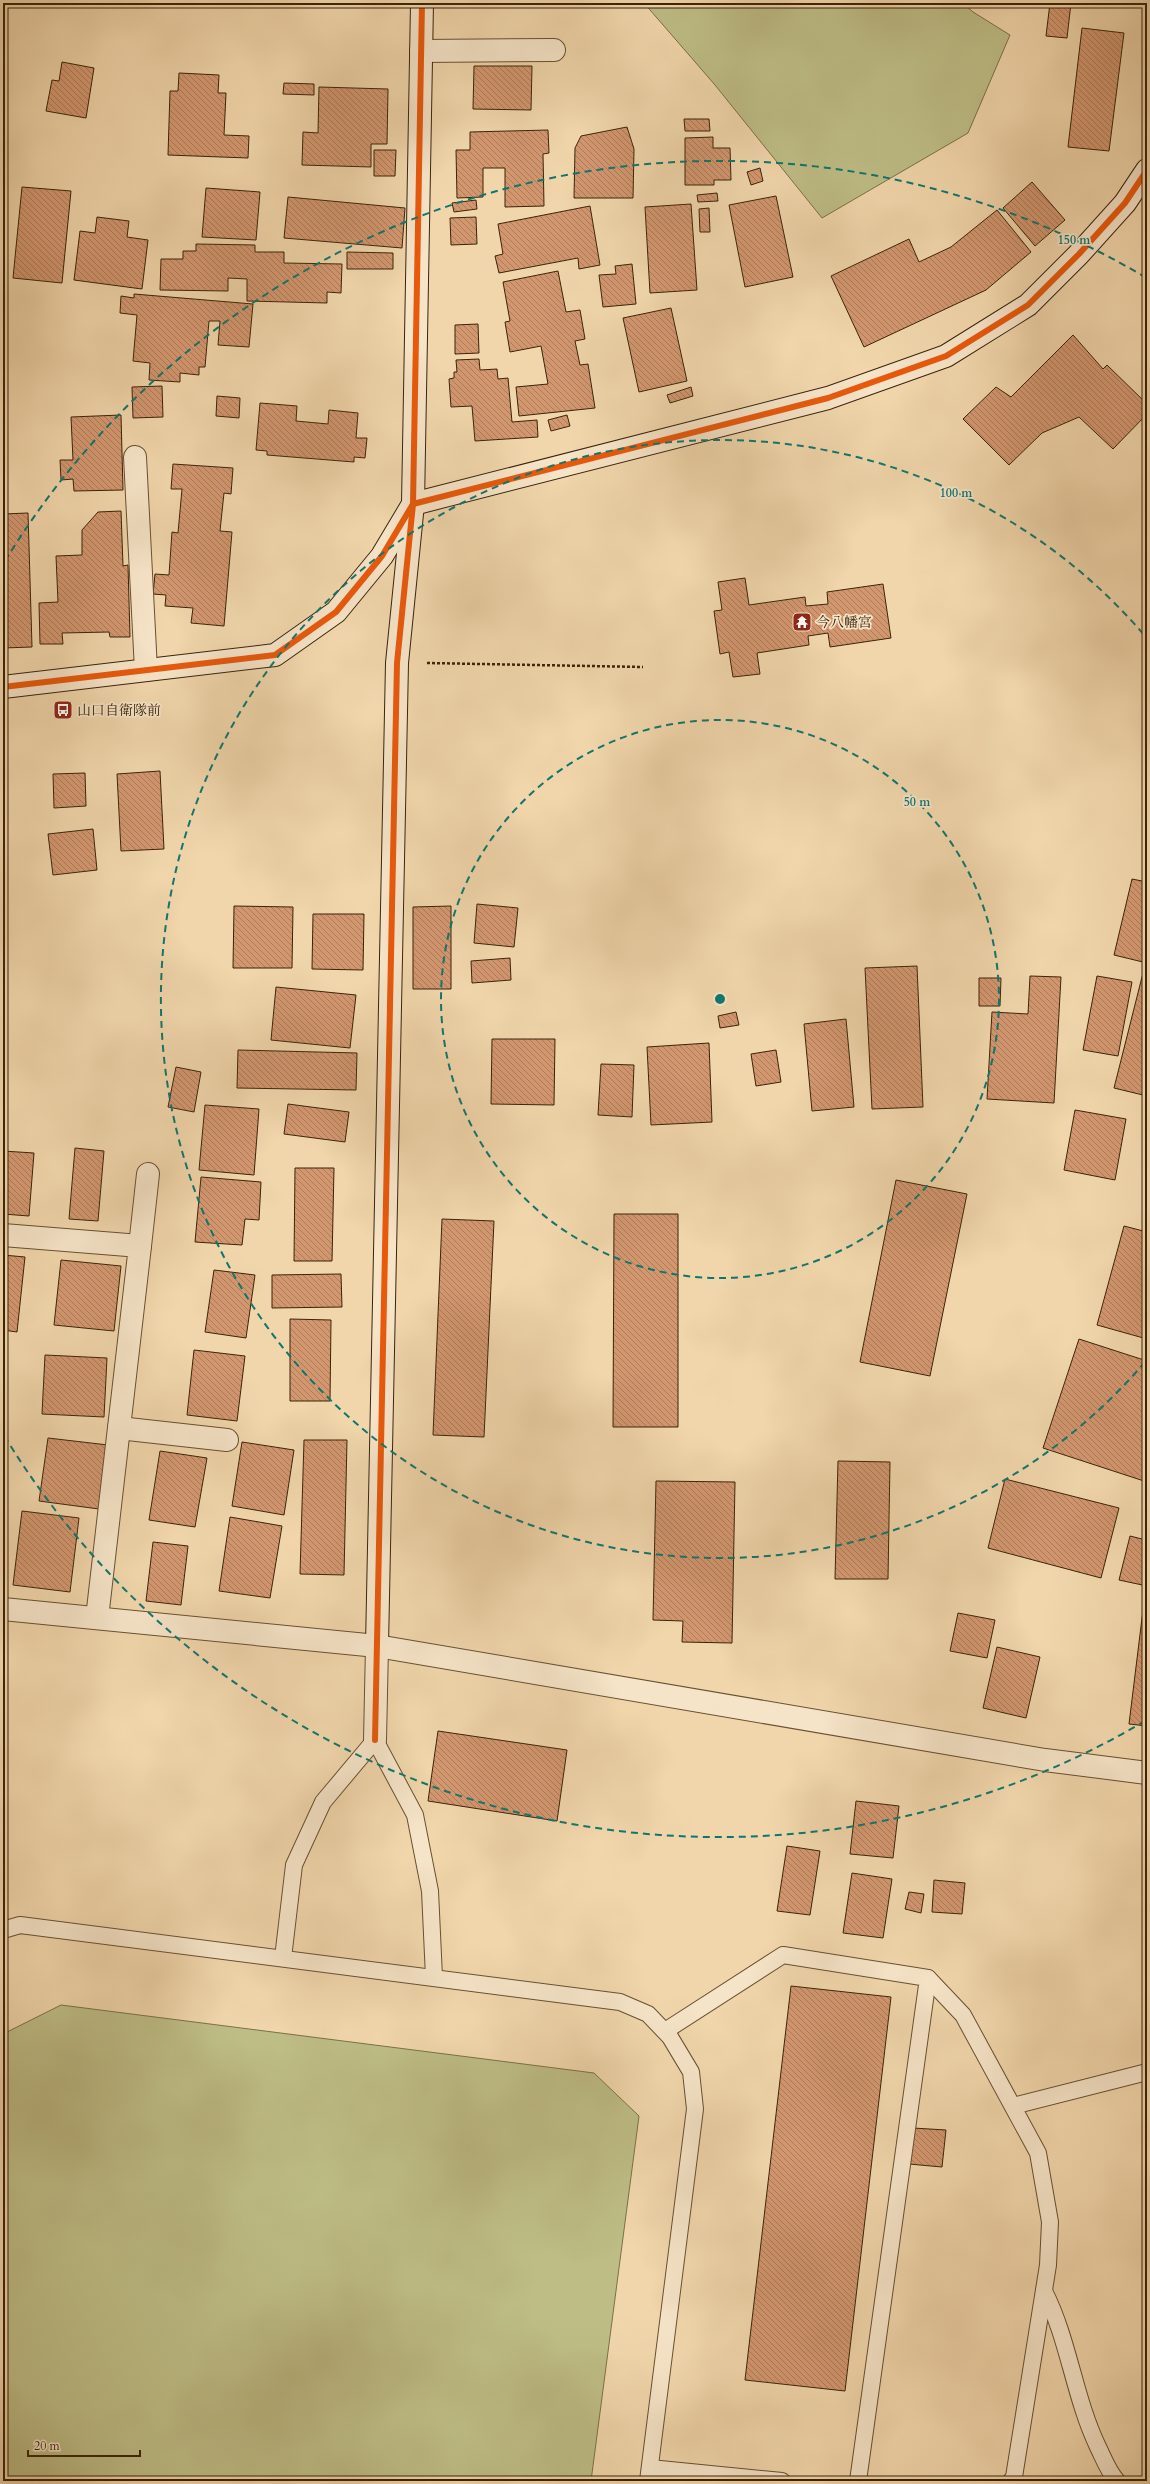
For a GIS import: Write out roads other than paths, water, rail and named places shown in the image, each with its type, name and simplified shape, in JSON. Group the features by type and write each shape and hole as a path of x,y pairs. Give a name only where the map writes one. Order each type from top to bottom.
{"street":[{"path":"375,1740 397,663 412,504 422,3"},
{"path":"421,51 554,50"},
{"path":"3,687 275,655 336,612 382,556 412,504 828,398 946,356 1028,305 1079,254 1126,203 1147,170"},
{"path":"136,457 146,670"},
{"path":"98,1618 148,1174"},
{"path":"3,1235 140,1246"},
{"path":"119,1428 227,1440"},
{"path":"3,1609 376,1646 1045,1760 1147,1773"}],"lane":[{"path":"283,1958 294,1865 322,1802 375,1740 415,1815 430,1891 434,1977"},
{"path":"3,1930 20,1925 434,1977 620,2002 648,2014 664,2031 691,2072 694,2109 649,2474 782,2481"},
{"path":"664,2031 783,1955 928,1978 963,2016 1038,2153 1050,2222 1048,2265 1014,2477 1011,2481"},
{"path":"858,2481 928,1978"},
{"path":"1013,2106 1147,2072"},
{"path":"1044,2291 1057,2316 1086,2420 1110,2473 1117,2481"}],"place":[{"name":"今八幡宮","path":"802,622"},
{"name":"山口自衛隊前","path":"63,710"}]}
